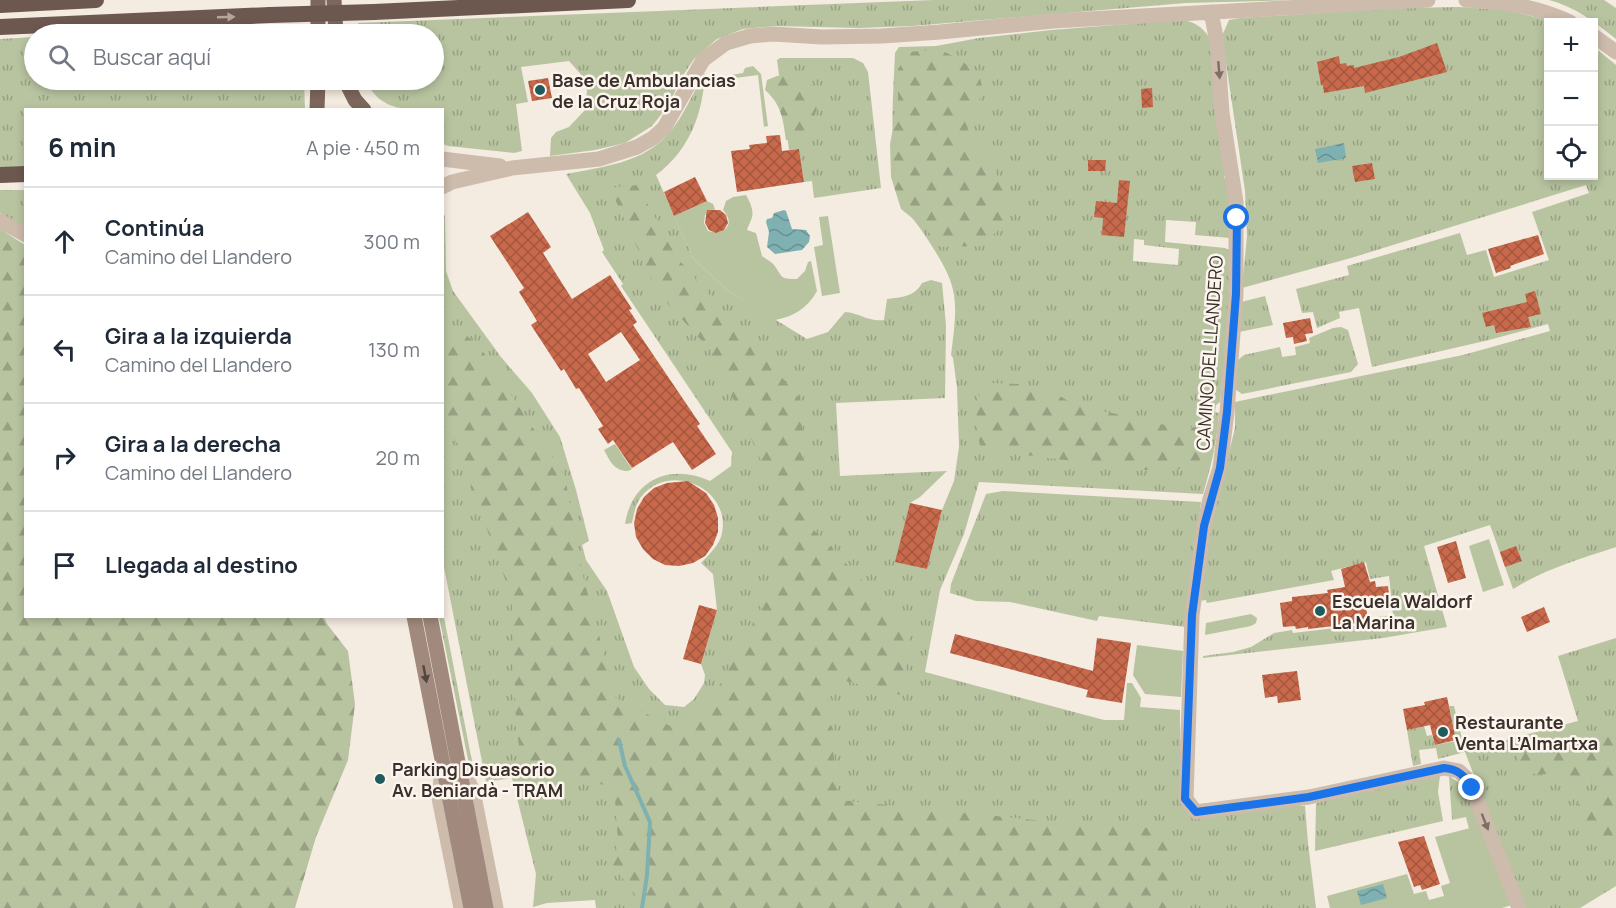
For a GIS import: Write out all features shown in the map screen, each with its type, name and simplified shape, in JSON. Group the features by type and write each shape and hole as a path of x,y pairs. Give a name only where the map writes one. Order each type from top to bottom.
{"highway":[{"path":"0,5 96,0"},
{"path":"68,24 628,0"},
{"path":"0,27 24,26"},
{"path":"0,175 24,174"},
{"path":"0,183 24,183"}],"main road":[{"path":"318,0 318,24"},
{"path":"334,0 335,24"},
{"path":"317,108 318,90"},
{"path":"350,90 362,108"},
{"path":"414,618 486,908"},
{"path":"430,618 471,908"}],"street":[{"path":"444,186 452,182 512,168 599,159 621,153 653,138 664,128 674,113 688,82 703,60 726,43 750,36 773,34 822,37 882,36 1053,21 1428,0"},
{"path":"1466,0 1523,5 1561,18"},
{"name":"CAMINO DEL LLANDERO","path":"1211,12 1217,42 1222,113 1236,202 1236,294 1228,405 1220,468 1204,526 1192,615 1185,799 1196,812 1309,797 1407,775 1452,768 1466,778 1472,788 1519,908"},
{"path":"1598,39 1616,52"},
{"path":"444,159 512,168"},
{"path":"0,221 24,234"},
{"path":"449,758 439,798 460,908"},
{"path":"449,758 473,791 496,908"}],"green space":[{"path":"934,0 1296,0 1186,3 912,26 859,28 776,26 743,29 717,39 694,59 668,106 652,126 625,143 550,156 551,138 556,132 569,127 585,110 587,90 584,78 569,61 521,67 528,102 516,104 522,151 514,153 448,146 444,144 444,108 398,107 379,99 371,90 444,90 444,24 358,23"},
{"path":"1549,0 1604,0 1616,8 1616,39 1598,25 1598,18 1588,18"},
{"path":"1459,7 1508,10 1544,19 1544,180 1598,180 1598,50 1616,65 1616,547 1550,570 1513,589 1490,525 1424,546 1447,627 1383,638 1203,658 1203,656 1251,647 1274,633 1370,624 1370,618 1393,615 1389,576 1370,579 1366,562 1331,571 1334,580 1207,603 1206,600 1199,601 1211,527 1235,428 1235,402 1463,355 1550,331 1548,324 1372,367 1359,308 1339,312 1340,318 1317,328 1313,312 1302,313 1296,289 1349,275 1347,266 1460,233 1467,255 1486,250 1494,277 1549,260 1532,212 1589,193 1586,185 1351,258 1242,288 1247,236 1245,191 1222,36 1229,20 1402,8"},
{"path":"1180,20 1197,25 1210,38 1224,178 1230,181 1230,238 1195,235 1196,222 1166,220 1165,242 1225,248 1231,251 1228,327 1220,402 1216,405 1215,412 1219,413 1217,434 1203,494 979,482 964,534 940,590 925,672 1104,720 1180,720 1182,806 1305,806 1316,908 596,908 595,900 547,903 533,907 536,874 512,778 486,782 444,567 444,214 446,271 453,291 501,357 532,393 560,437 589,541 582,545 586,560 607,591 634,667 649,689 665,705 684,707 694,699 704,683 705,675 701,664 717,610 713,574 701,563 719,542 722,533 722,517 717,503 708,492 681,481 667,481 653,486 641,497 632,523 625,524 629,508 645,486 668,475 681,474 710,481 731,466 732,452 621,286 623,284 602,252 604,250 590,213 566,174 622,162 659,143 679,119 705,73 698,116 692,130 678,154 656,175 693,258 727,290 807,339 828,332 845,312 873,320 884,320 887,299 911,294 922,283 931,280 942,283 946,325 945,398 836,403 840,476 947,471 920,497 910,503 896,561 927,569 942,510 954,481 959,447 957,388 951,355 955,303 950,279 944,266 902,199 893,145 895,53 899,47 936,46 979,38","holes":["1134,239 1144,240 1144,245 1179,249 1178,265 1133,261"]},
{"path":"24,38 24,90 304,90 305,108 24,108 24,168 0,168 0,39"},
{"path":"940,49 966,64 978,76 982,92 967,125 972,144 992,163 1005,196 1003,226 980,246 940,247 927,230 901,209 891,177 890,144 898,102 898,69 909,52"},
{"path":"780,58 853,58 863,63 868,72 881,188 814,198 812,181 804,182 799,149 789,150 777,60"},
{"path":"753,66 761,74 768,126 764,127 758,75 720,80 720,77 743,73 745,68"},
{"path":"792,74 805,77 814,89 817,99 814,118 799,140 786,140 783,119 778,107 765,90 767,80"},
{"path":"637,185 679,260 800,398 809,525 911,631 901,695 826,676 838,800 1034,820 1166,829 1173,877 1166,908 645,908 613,865 618,841 614,787 523,768 516,728 512,598 444,411 444,326 455,326 480,347 565,477 584,580 616,698 680,731 706,710 773,586 775,492 712,352 658,293 610,188"},
{"path":"0,190 24,190 24,227 0,213"},
{"path":"746,195 752,214 747,230 756,233 762,256 773,264 782,276 787,278 797,279 811,261 817,291 805,307 782,319 775,320 727,290 693,258 674,216 707,201 713,204 715,209 705,215 704,223 708,231 719,232 727,228 729,220 723,210 726,201 733,197"},
{"path":"828,216 840,293 822,296 814,247 823,245 819,217"},
{"path":"0,229 24,244 24,618 324,618 348,651 355,704 348,760 316,837 295,908 0,908"},
{"path":"1265,296 1273,325 1239,332 1241,302"},
{"path":"1341,327 1348,330 1358,364 1351,372 1242,394 1235,389 1237,361 1244,355 1280,347 1282,357 1296,355 1295,347 1310,343 1309,338"},
{"path":"991,383 1019,384 1048,389 1070,402 1090,409 1169,426 1202,428 1211,438 1206,455 1190,467 1171,470 1142,470 1002,452 980,446 976,423 978,397"},
{"path":"615,444 632,469 623,471 611,461 604,450"},
{"path":"1003,491 1201,502 1185,627 1099,616 1097,621 1010,602 976,601 950,593 951,584 986,494"},
{"path":"1489,539 1504,585 1483,592 1469,546"},
{"path":"1251,614 1257,618 1256,623 1251,626 1205,635 1206,623"},
{"path":"444,617 475,777 472,779 439,618"},
{"path":"1616,638 1616,886 1580,908 1525,908 1465,752 1438,759 1436,748 1419,750 1421,764 1413,766 1407,730 1424,726 1427,736 1432,735 1435,745 1456,741 1449,706 1454,706 1465,751 1578,721 1558,656"},
{"path":"1137,645 1183,651 1181,697 1145,694 1133,675"},
{"path":"1127,683 1132,683 1141,698 1140,707 1180,710 1180,720 1124,720"},
{"path":"1616,730 1616,843 1599,843 1580,835 1575,809 1582,800 1598,804 1602,791 1594,783 1555,773 1537,775 1519,767 1517,747 1544,736 1580,731"},
{"path":"1440,775 1438,792 1443,821 1315,851 1316,804 1318,802"},
{"path":"1449,776 1463,785 1482,825 1469,829 1466,817 1452,820"},
{"path":"1482,825 1512,905 1502,908 1330,908 1327,896 1407,874 1414,894 1426,891 1429,900 1444,896 1441,886 1450,883 1435,837"}],"water":[{"path":"1344,143 1346,158 1318,163 1315,149"},
{"path":"784,210 792,229 806,230 810,236 809,242 802,250 775,254 767,247 769,232 766,222 767,219 772,218 774,213"},
{"path":"1383,884 1387,898 1361,905 1357,891"}],"building":[{"path":"1437,43 1447,72 1365,93 1364,86 1324,93 1317,62 1339,56 1340,64 1354,65 1354,68 1399,57"},
{"name":"Base de Ambulancias de la Cruz Roja","path":"548,78 552,98 532,101 528,81"},
{"path":"1152,88 1153,107 1142,108 1141,89"},
{"path":"780,135 782,151 799,149 804,182 737,192 731,151 750,149 749,145 767,143 766,136"},
{"path":"1088,160 1106,160 1105,171 1088,171"},
{"path":"1372,163 1375,179 1355,182 1352,166"},
{"path":"695,177 707,201 674,216 664,192"},
{"path":"1119,180 1130,181 1124,237 1102,235 1103,218 1094,217 1096,201 1117,203"},
{"path":"707,210 720,210 726,215 728,223 724,230 716,233 709,230 705,223"},
{"path":"528,212 551,247 543,253 572,299 610,275 632,309 629,310 637,322 633,325 700,424 697,426 716,454 692,470 673,442 632,468 613,440 608,444 598,429 603,426 579,388 576,389 564,369 561,371 531,325 537,321 519,292 524,288 490,236","holes":["621,332 640,360 606,382 588,354"]},
{"path":"1538,235 1544,254 1496,273 1488,249"},
{"path":"1535,291 1541,314 1528,317 1531,327 1496,333 1494,325 1486,327 1482,313 1527,302 1525,294"},
{"path":"1310,318 1313,333 1305,334 1307,341 1294,344 1293,337 1286,338 1283,323"},
{"path":"688,481 706,493 714,505 718,518 718,532 705,556 693,563 679,566 665,565 653,559 636,537 634,523 637,509 644,497 654,488 667,483"},
{"path":"910,503 942,510 927,569 895,562"},
{"path":"1456,541 1466,578 1448,583 1437,547"},
{"path":"1516,546 1522,561 1505,567 1500,552"},
{"path":"1364,562 1370,582 1375,581 1376,587 1388,586 1390,603 1366,606 1368,622 1308,629 1308,627 1296,629 1295,626 1283,627 1280,603 1292,601 1292,597 1328,593 1327,590 1345,587 1341,569"},
{"path":"699,605 717,610 701,664 683,659"},
{"path":"1544,607 1550,622 1527,632 1521,617"},
{"path":"955,634 1093,671 1097,638 1131,643 1122,703 1086,697 1088,690 950,653"},
{"path":"1297,671 1301,700 1278,703 1277,696 1265,698 1262,675"},
{"path":"1447,697 1456,740 1435,745 1430,725 1407,730 1403,709 1425,705 1424,702"},
{"path":"1424,836 1440,884 1422,890 1420,885 1414,887 1398,842"}],"waterway":[{"path":"619,740 625,766 650,822 647,875 642,908"}],"place":[{"name":"Base de Ambulancias de la Cruz Roja","path":"540,90"},
{"name":"Escuela Waldorf La Marina","path":"1320,611"},
{"name":"Restaurante Venta L’Almartxa","path":"1443,732"},
{"name":"Parking Disuasorio Av. Beniardà - TRAM","path":"380,779"}],"route":[{"path":"1237,218 1236,294 1227,412 1220,468 1204,526 1192,615 1185,799 1196,812 1309,797 1444,768 1458,771 1472,788"}]}
